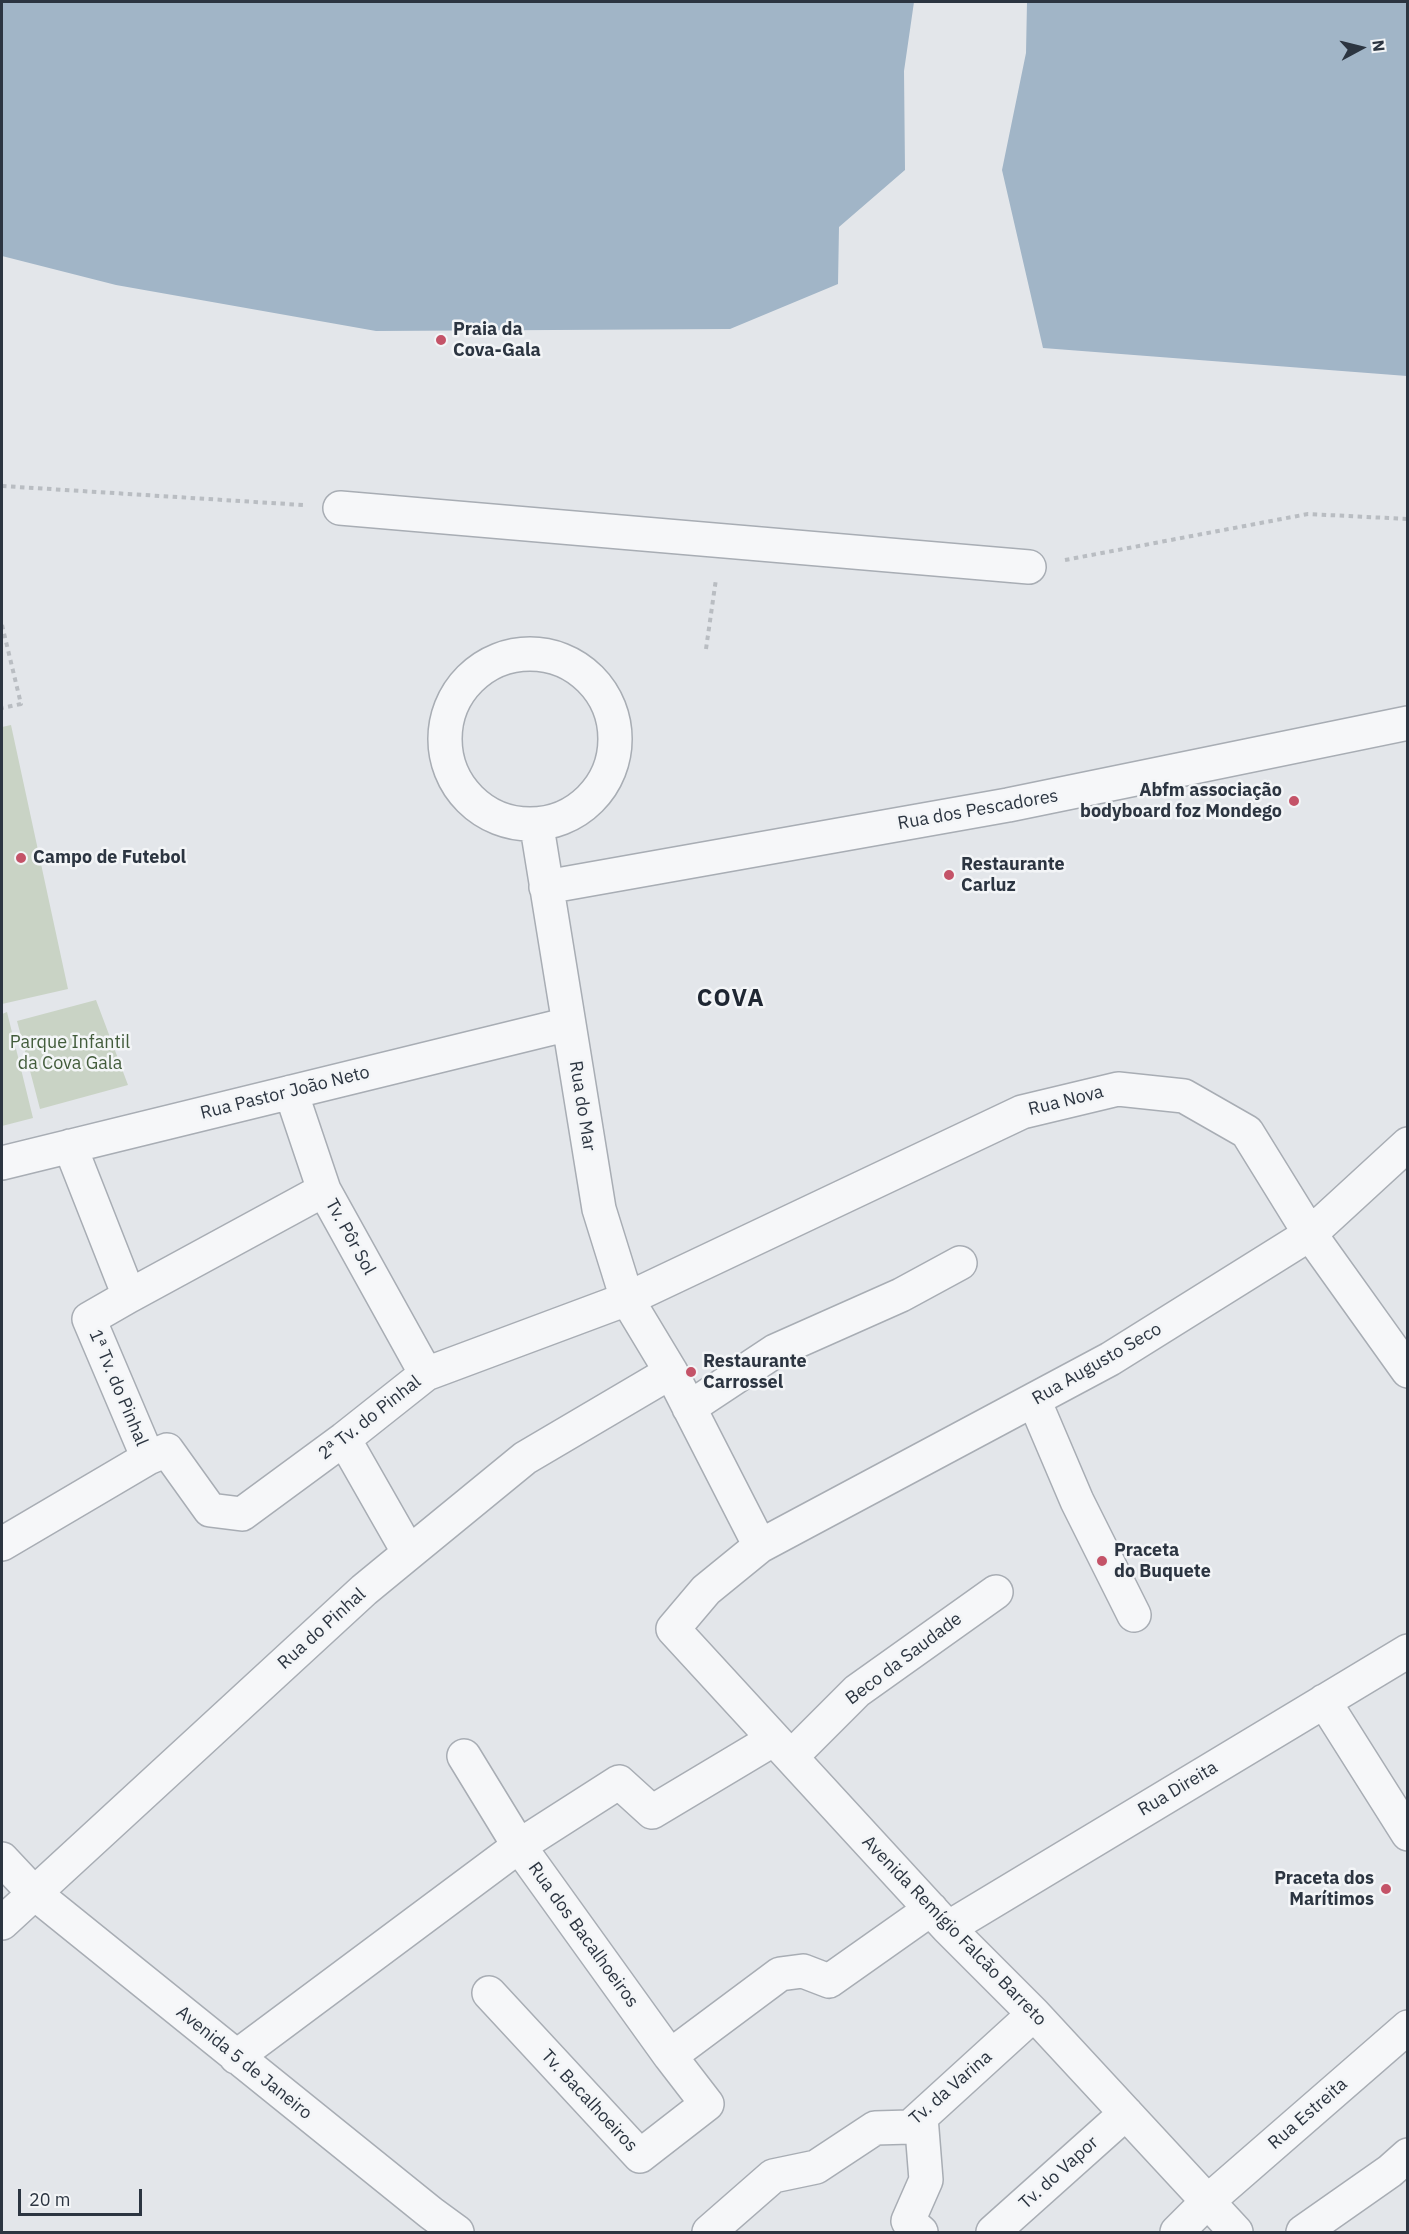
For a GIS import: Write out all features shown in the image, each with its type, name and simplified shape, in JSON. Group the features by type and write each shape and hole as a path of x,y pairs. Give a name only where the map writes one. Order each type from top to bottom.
{"street":[{"path":"340,508 1029,567"},
{"path":"522,653 538,653 567,661 591,679 603,695 614,723 615,753 604,782 585,805 560,820 537,827 501,820 465,797 450,771 444,737 450,708 470,677 493,661 522,653"},
{"name":"Rua dos Pescadores","path":"546,887 1008,805 1407,723"},
{"name":"Rua do Mar","path":"537,827 599,1209 627,1299 670,1372 760,1546"},
{"name":"Rua Pastor João Neto","path":"2,1162 568,1024"},
{"name":"Rua Nova","path":"627,1299 1022,1112 1118,1089 1184,1096 1247,1132 1310,1234 1407,1371"},
{"name":"Tv. Pôr Sol","path":"291,1092 324,1190 426,1374"},
{"name":"Rua Augusto Seco","path":"673,1629 706,1590 760,1546 1110,1359 1310,1234 1407,1144"},
{"path":"70,1146 129,1296 324,1190"},
{"path":"689,1408 775,1351 901,1295 960,1263"},
{"name":"1ª Tv. do Pinhal","path":"2,1544 148,1458 90,1319 129,1296"},
{"name":"2ª Tv. do Pinhal","path":"148,1458 167,1450 210,1510 242,1514 344,1439 426,1374 627,1299"},
{"name":"Rua do Pinhal","path":"2,1923 33,1892 364,1590 525,1458 670,1372"},
{"path":"1034,1401 1077,1501 1134,1615"},
{"path":"344,1439 409,1553"},
{"name":"Beco da Saudade","path":"519,1846 619,1782 652,1812 783,1748 857,1691 996,1592"},
{"name":"Avenida Remígio Falcão Barreto","path":"673,1629 939,1918 1034,2014 1236,2232"},
{"name":"Rua Direita","path":"939,1918 1324,1701 1407,1651"},
{"path":"1324,1701 1407,1834"},
{"path":"464,1756 519,1846"},
{"name":"Rua dos Bacalhoeiros","path":"236,2057 519,1846 670,2056"},
{"name":"Avenida 5 de Janeiro","path":"2,1859 33,1892 236,2057 424,2223 457,2232"},
{"path":"670,2056 780,1974 803,1971 829,1981 939,1918"},
{"name":"Tv. Bacalhoeiros","path":"489,1993 640,2156 707,2104 670,2056"},
{"name":"Tv. da Varina","path":"709,2232 773,2176 816,2167 875,2128 910,2127 1034,2014"},
{"name":"Rua Estreita","path":"1177,2232 1208,2201 1407,2027"},
{"name":"Tv. do Vapor","path":"993,2232 1126,2113"},
{"path":"921,2117 926,2180 908,2221 921,2232"},
{"path":"1303,2232 1390,2170 1407,2155"}],"path":[{"path":"2,486 340,508"},
{"path":"1029,567 1308,514 1407,519"},
{"path":"706,649 722,540"},
{"path":"2,625 21,704 2,708"}],"green space":[{"name":"Campo de Futebol","path":"11,725 68,989 2,1004 2,727"},
{"name":"Parque Infantil da Cova Gala","path":"96,1000 128,1085 40,1109 17,1021"},
{"path":"7,1012 33,1118 2,1126 2,1014"}],"water":[{"path":"2,2 914,2 904,71 905,170 839,227 838,284 730,329 376,331 116,285 2,256"},
{"path":"1027,2 1407,2 1407,376 1043,348 1002,170 1026,53"}],"place":[{"name":"Praia da Cova-Gala","path":"441,340"},
{"name":"Abfm associação bodyboard foz Mondego","path":"1294,801"},
{"name":"Campo de Futebol","path":"21,858"},
{"name":"Restaurante Carluz","path":"949,875"},
{"name":"Restaurante Carrossel","path":"691,1372"},
{"name":"Praceta do Buquete","path":"1102,1561"},
{"name":"Praceta dos Marítimos","path":"1386,1889"}],"district":[{"name":"COVA","path":"731,999"}]}
